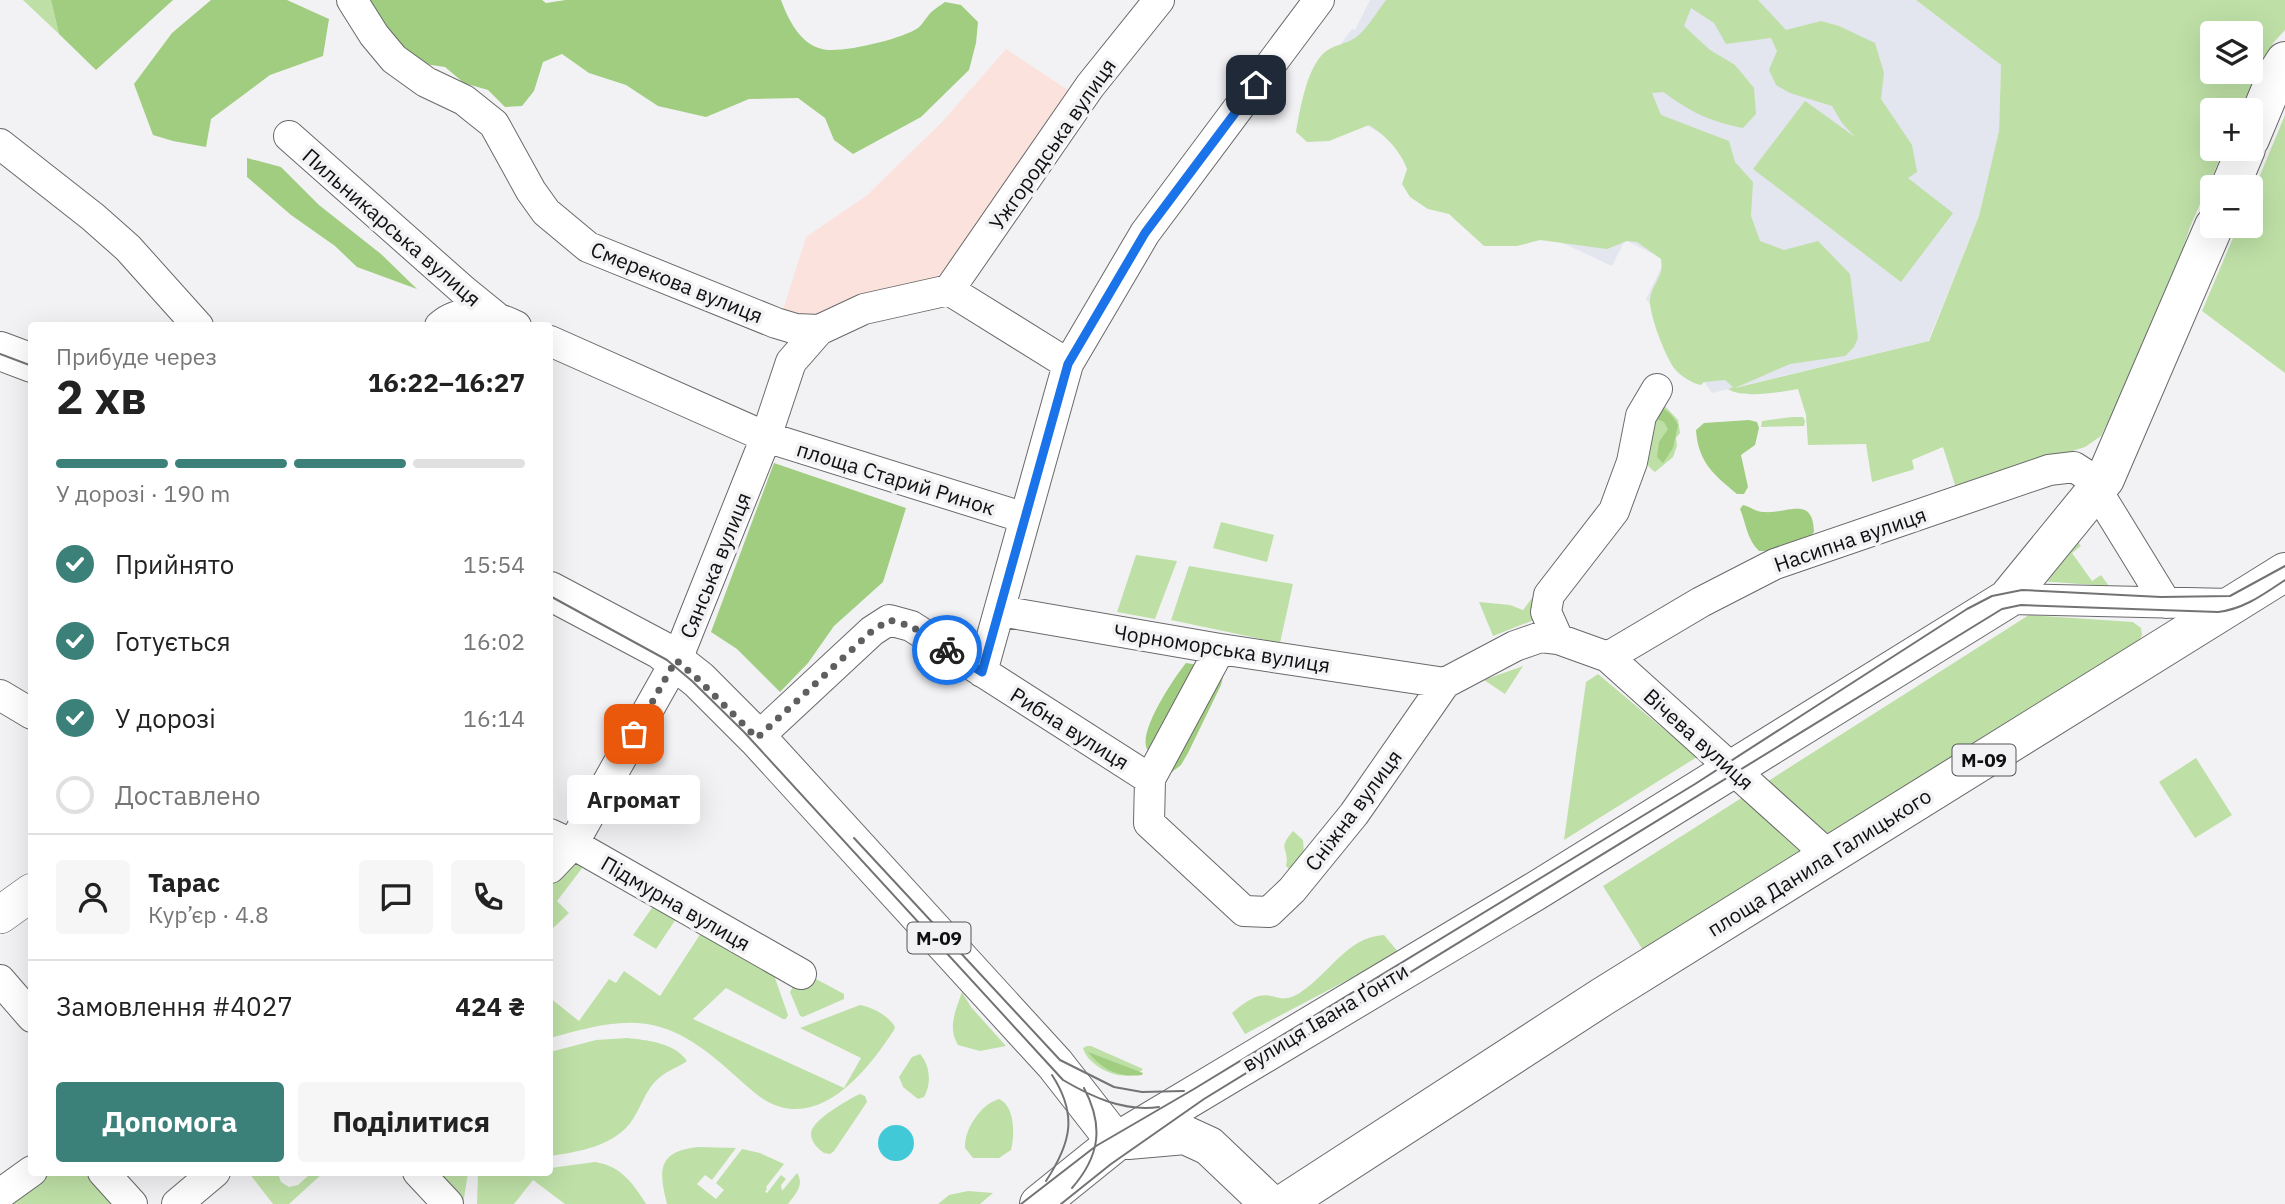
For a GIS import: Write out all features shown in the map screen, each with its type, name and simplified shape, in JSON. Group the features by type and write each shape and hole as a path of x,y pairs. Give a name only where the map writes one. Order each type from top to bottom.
{"main road":[{"path":"2263,108 2285,61"},
{"path":"1731,769 2007,598 2098,491 2113,465 2209,238"},
{"path":"0,351 28,362"},
{"name":"М-09","path":"2231,604 2285,572"},
{"name":"М-09","path":"553,593 676,660 699,680 757,738 1055,1064 1116,1142"},
{"name":"площа Данила Галицького","path":"1283,1204 1602,997 2231,604"},
{"name":"вулиця Івана Ґонти","path":"1039,1204 1116,1142 1534,891 1731,769"},
{"path":"1116,1142 1185,1135 1209,1146 1270,1204"}],"street":[{"name":"Смерекова вулиця","path":"352,0 374,35 394,59 426,82 464,100 494,124 531,191 546,212 588,247 776,323 796,329 819,330"},
{"name":"Ужгородська вулиця","path":"949,290 1090,86 1159,0"},
{"path":"982,672 1068,364 1145,233 1319,0"},
{"name":"Пильникарська вулиця","path":"289,136 464,291 506,321"},
{"path":"0,144 128,248 194,322"},
{"path":"819,330 864,309 949,290 1068,364"},
{"name":"Пильникарська вулиця","path":"446,322 468,312 506,321"},
{"name":"Сянська вулиця","path":"553,859 561,839 676,660 766,437 791,362 819,330"},
{"path":"553,342 766,437"},
{"path":"1559,639 1546,612 1549,595 1614,511 1632,462 1641,416 1657,389"},
{"name":"площа Старий Ринок","path":"766,437 1025,518"},
{"name":"Насипна вулиця","path":"1608,657 1701,602 1775,564 2049,470 2074,467 2088,476 2098,491"},
{"path":"2098,491 2166,603"},
{"path":"2007,598 2231,604"},
{"name":"Чорноморська вулиця","path":"1000,611 1220,649 1445,683"},
{"name":"Рибна вулиця","path":"757,738 872,631 889,620 911,626 1150,779"},
{"path":"1445,683 1515,646 1541,637 1559,639"},
{"name":"Вічева вулиця","path":"1559,639 1608,657 1829,856"},
{"path":"1150,779 1220,649"},
{"name":"Сніжна вулиця","path":"1150,779 1149,823 1244,911 1269,912 1292,890 1354,814 1445,683"},
{"path":"0,695 28,712"},
{"name":"Підмурна вулиця","path":"561,839 801,974"},
{"path":"0,915 28,894"},
{"path":"0,980 28,1012"},
{"path":"0,1194 28,1174"},
{"path":"107,1176 132,1204"},
{"path":"177,1204 210,1176"},
{"path":"422,1176 448,1204"}],"shaded area":[{"path":"1370,0 1916,0 2001,65 1999,131 1979,216 1928,341 1712,393 1646,299 1661,268 1661,258 1625,240 1612,266 1554,239 1307,89 1352,29 1355,30"},
{"path":"1006,49 1077,96 949,267 934,284 818,321 782,313 806,237 866,196 942,122"}],"green space":[{"path":"23,0 51,0 59,34"},
{"path":"51,0 173,0 96,70 59,34"},
{"path":"211,0 287,0 329,19 323,56 270,75 211,119 206,147 153,135 134,84 172,33"},
{"path":"344,0 542,0 546,3 566,0 781,0 791,23 807,42 831,50 899,37 919,27 945,2 961,5 978,22 969,70 921,117 853,154 834,140 825,118 798,98 749,99 706,117 658,106 626,85 589,73 562,54 543,62 534,91 522,106 505,107 488,90 464,83 445,67 418,63"},
{"path":"1386,0 1758,0 1786,30 1821,21 1839,26 1875,43 1884,73 1881,99 1912,145 1917,172 1908,178 1953,213 1901,282 1753,169 1805,101 1855,137 1832,106 1790,93 1776,85 1769,70 1777,51 1771,38 1726,44 1714,23 1691,8 1684,26 1710,50 1735,65 1754,88 1756,114 1743,128 1700,115 1663,92 1652,93 1661,115 1729,141 1735,162 1753,182 1751,216 1760,241 1784,250 1818,241 1850,274 1858,338 1845,356 1790,364 1735,388 1929,341 1979,216 1999,131 2001,65 1916,0 2285,0 2285,30 2273,43 2263,65 2263,21 2200,21 2200,84 2254,84 2248,98 2200,98 2200,161 2219,161 2213,175 2200,175 2200,204 2101,436 2085,447 1956,488 1943,447 1912,460 1912,470 1872,482 1866,444 1808,445 1806,415 1798,389 1742,394 1728,389 1733,387 1725,380 1704,382 1701,385 1683,376 1674,368 1666,354 1650,306 1651,294 1661,271 1661,259 1637,242 1627,241 1607,249 1540,240 1517,246 1484,246 1449,214 1428,209 1410,197 1402,184 1407,169 1400,156 1387,139 1369,125 1329,141 1307,142 1296,132 1305,89 1313,68 1325,52 1359,35"},
{"path":"2285,115 2285,373 2202,311 2233,238 2263,238 2263,175 2260,175"},
{"path":"247,158 281,167 319,205 381,254 417,289 357,267 335,246 291,215 247,177"},
{"path":"1663,404 1678,420 1680,433 1676,438 1677,446 1673,457 1655,472 1646,462 1644,455 1645,417"},
{"path":"1658,407 1670,414 1678,425 1673,448 1663,463 1657,457 1659,442 1668,429 1664,422 1652,417"},
{"path":"1803,417 1804,426 1761,427 1762,421"},
{"path":"1749,420 1757,422 1759,428 1755,445 1741,455 1748,487 1744,494 1737,494 1709,467 1700,451 1696,430 1704,423"},
{"path":"774,463 906,508 883,582 834,626 808,663 780,692 737,649 711,632"},
{"path":"1743,505 1761,512 1804,510 1813,521 1814,532 1811,536 1768,551 1759,551 1747,531 1740,509"},
{"path":"1221,522 1274,535 1267,562 1213,548"},
{"path":"2075,538 2081,546 2072,553 2092,581 2101,575 2109,586 2038,581"},
{"path":"1136,555 1177,561 1155,619 1117,612"},
{"path":"1189,566 1293,584 1280,643 1171,620"},
{"path":"1532,598 1536,603 1534,620 1493,636 1479,602 1510,605 1523,610"},
{"path":"2029,615 2133,622 2141,628 2142,635 2139,641 1646,955 1603,886"},
{"path":"1186,663 1225,669 1221,685 1188,753 1181,765 1172,772 1152,756 1146,741 1152,718"},
{"path":"1523,666 1505,694 1484,680"},
{"path":"1598,674 1697,757 1564,840 1586,682"},
{"path":"2196,758 2232,815 2195,838 2159,782"},
{"path":"1293,831 1303,840 1304,853 1291,871 1286,866 1284,846"},
{"path":"565,858 583,867 557,901 569,913 553,928 553,870"},
{"path":"654,905 676,919 656,949 633,935"},
{"path":"701,933 769,961 788,1015 783,1019 726,988 693,1019 844,1088 861,1058 800,1028 860,1005 875,1010 895,1027 868,1066 852,1082 835,1096 816,1105 797,1109 776,1105 755,1093 699,1046 660,1027 618,1023 553,1037 553,1000 579,1021 609,979 616,983 624,971 660,996"},
{"path":"1384,935 1399,953 1245,1034 1232,1013 1259,996 1294,996 1349,949 1371,937"},
{"path":"803,972 844,994 844,999 800,1016 790,992"},
{"path":"962,992 971,1007 1006,1046 980,1051 958,1045 953,1025"},
{"path":"627,1038 652,1041 675,1050 687,1061 655,1082 633,1119 617,1136 584,1150 553,1155 553,1051 596,1040"},
{"path":"1087,1046 1143,1069 1128,1076 1109,1072 1100,1068 1086,1055 1083,1048"},
{"path":"1088,1052 1143,1073 1134,1076 1119,1074 1099,1064"},
{"path":"920,1054 928,1069 929,1081 924,1097 918,1099 903,1087 899,1077 912,1057"},
{"path":"860,1094 865,1096 867,1102 834,1151 830,1154 824,1153 812,1140 812,1129 831,1111"},
{"path":"999,1099 1011,1114 1011,1150 999,1158 973,1158 965,1148 967,1133 980,1112"},
{"path":"699,1147 736,1148 712,1180 705,1175 697,1184 716,1199 724,1190 716,1183 742,1149 760,1153 784,1164 765,1192 767,1193 781,1175 786,1179 781,1185 782,1191 797,1173 800,1182 798,1189 788,1204 667,1204 662,1181 664,1164 675,1153"},
{"path":"595,1162 612,1167 625,1177 646,1204 565,1204 533,1180 514,1204 477,1204 478,1176 553,1176 553,1168"},
{"path":"35,1176 94,1176 122,1204 0,1204"},
{"path":"251,1176 279,1176 281,1182 289,1187 298,1185 308,1176 320,1176 289,1204 273,1204"},
{"path":"422,1176 468,1176 463,1204 451,1204"},
{"path":"968,1191 993,1193 980,1204 938,1204 949,1195"}],"water":[{"path":"896,1125 908,1131 914,1143 908,1155 896,1161 884,1155 878,1143 884,1131"}],"tram line":[{"path":"0,354 28,364"},
{"path":"1021,1204 1096,1146 1695,784 1967,609 1992,596 2022,590 2161,597 2230,596 2285,566"},
{"path":"1061,1204 1111,1164 1204,1099 2002,609 2021,605 2218,612 2245,604 2285,580"},
{"path":"553,598 667,660 692,681 744,732 1063,1080 1109,1102 1133,1107 1159,1107"},
{"path":"854,838 1060,1060 1114,1087 1142,1092 1184,1091"},
{"path":"1046,1181 1061,1154 1068,1129 1066,1103 1052,1075"},
{"path":"1072,1188 1089,1164 1096,1140 1094,1115 1084,1088"}],"way so far":[{"path":"634,734 676,660 757,738 872,631 889,620 911,626 947,650"}],"place":[{"name":"Агромат","path":"634,734"}],"route":[{"path":"947,650 982,672 1068,364 1145,233 1256,85"}]}
